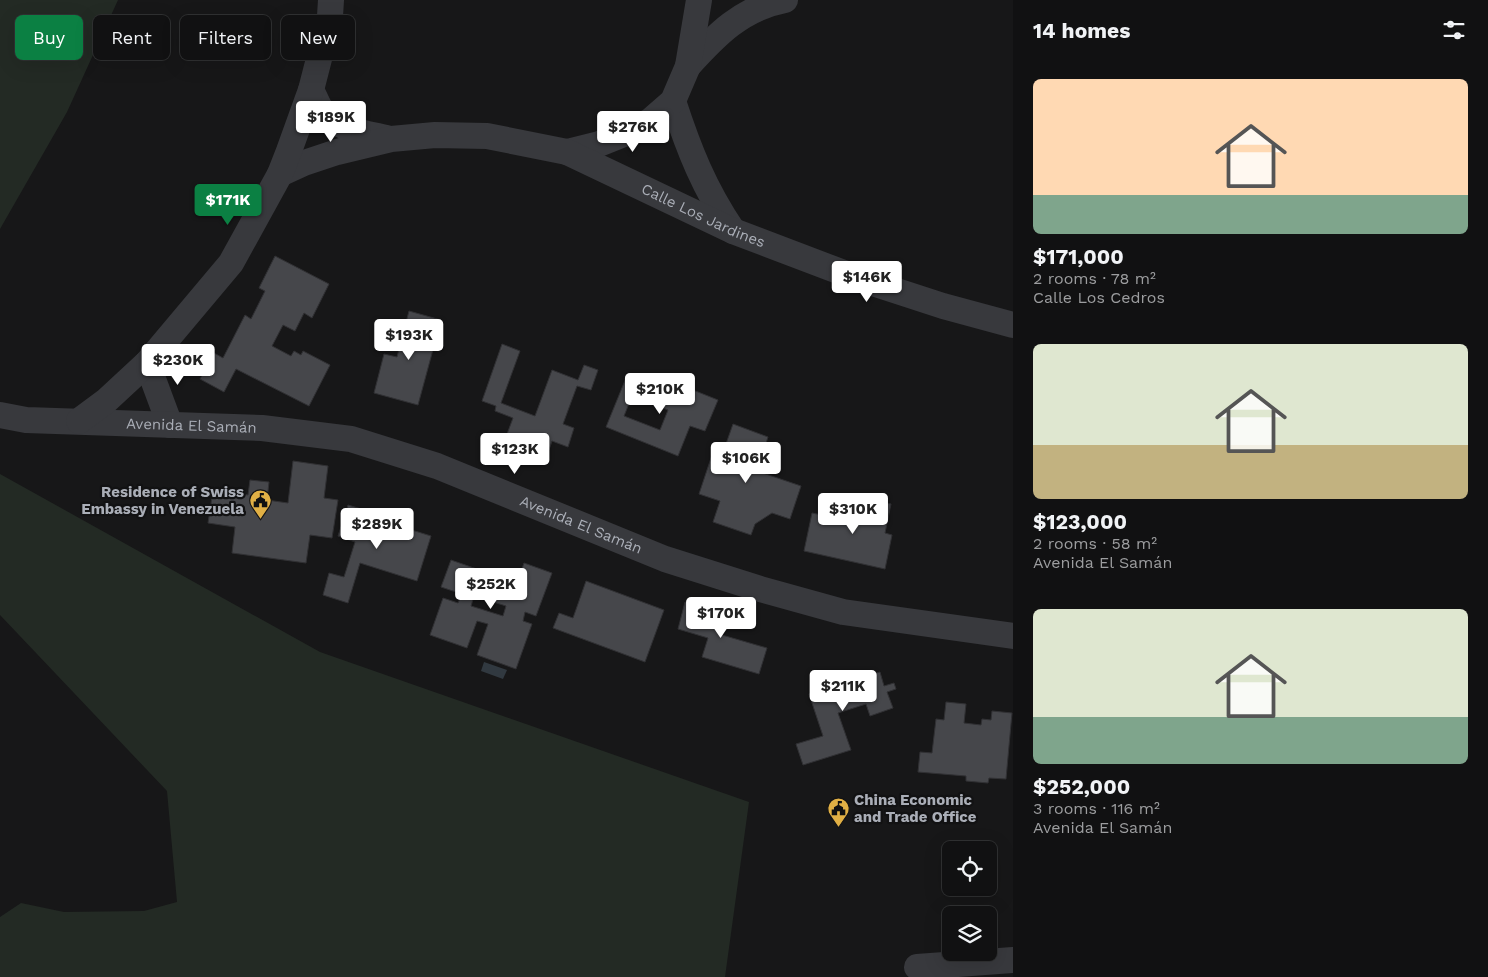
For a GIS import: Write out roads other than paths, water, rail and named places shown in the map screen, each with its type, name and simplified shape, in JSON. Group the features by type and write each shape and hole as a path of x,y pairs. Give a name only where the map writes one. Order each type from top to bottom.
{"street":[{"path":"79,421 106,401 146,363 231,263 280,174 311,90 330,16 331,0"},
{"path":"567,152 599,144 630,132 650,121 673,101 688,66 699,0"},
{"path":"688,66 727,26 759,8 785,0"},
{"name":"Calle Los Jardines","path":"311,90 322,111 334,121 346,127 391,139"},
{"path":"673,101 698,170 716,207 733,231"},
{"name":"Calle Los Jardines","path":"280,174 304,163 337,152 391,139 435,136 487,136 567,152 733,231 858,278 943,306 1013,325"},
{"path":"146,363 156,384 170,425"},
{"name":"Avenida El Samán","path":"0,416 26,420 262,428 351,439 437,466 665,559 760,589 843,612 1013,636"},
{"path":"918,967 1013,960"}],"place":[{"name":"Residence of Swiss Embassy in Venezuela","path":"260,520"},
{"name":"China Economic and Trade Office","path":"838,828"}]}
